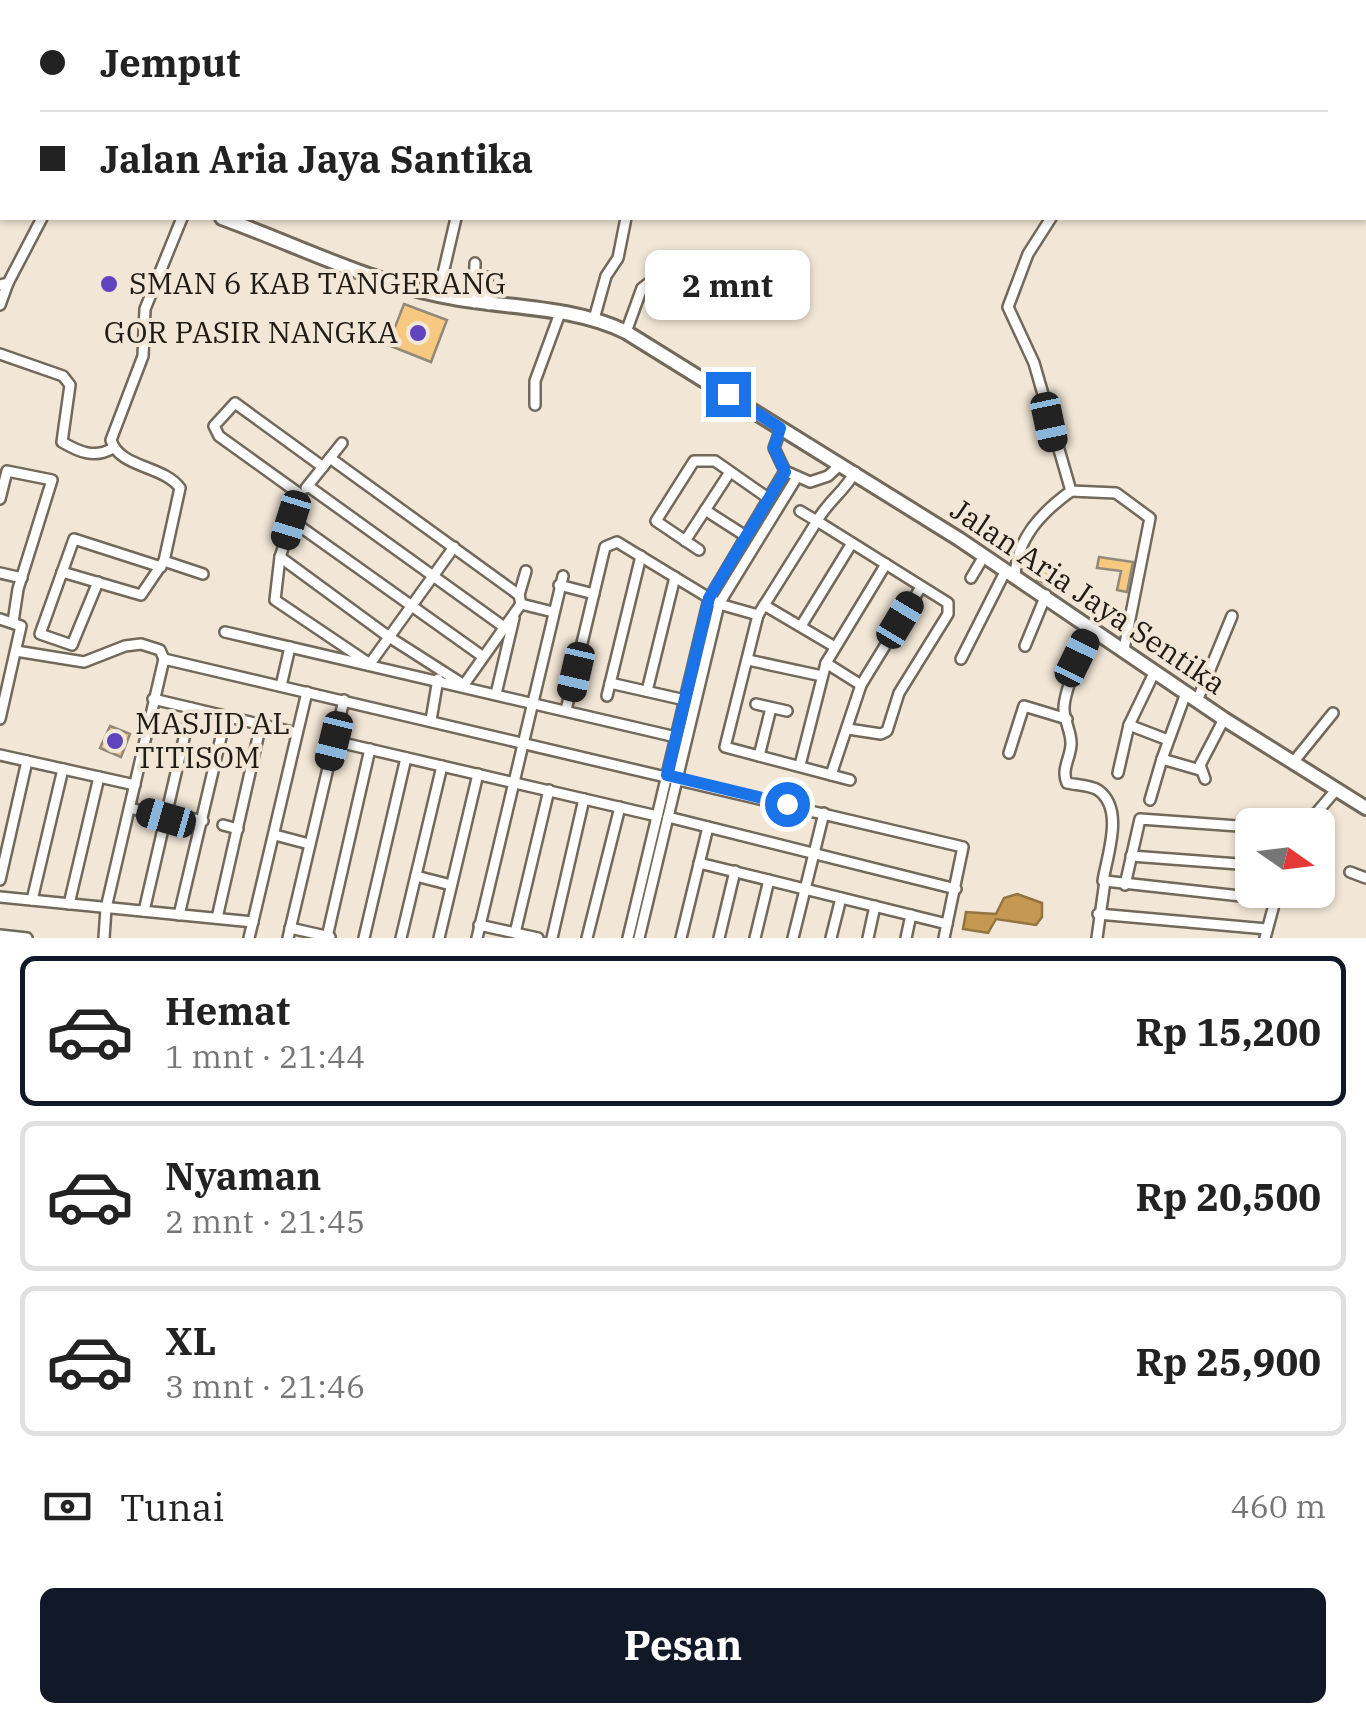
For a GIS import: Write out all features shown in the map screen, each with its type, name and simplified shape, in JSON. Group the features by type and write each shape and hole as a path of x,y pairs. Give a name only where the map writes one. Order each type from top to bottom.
{"street":[{"path":"0,305 4,284 41,220"},
{"path":"112,448 111,440 143,356 145,308 181,220"},
{"name":"Jalan Aria Jaya Sentika","path":"227,220 330,261 438,295 560,313 626,332 1046,595 1224,720 1295,760 1336,790 1364,801"},
{"path":"438,295 456,220"},
{"path":"594,320 606,276 618,258 626,220"},
{"path":"1050,220 1028,254 1008,302 1034,363 1071,491"},
{"path":"476,263 481,304"},
{"path":"626,332 642,288 674,264"},
{"path":"481,304 487,277"},
{"path":"535,405 535,381 560,313"},
{"path":"0,354 63,376 70,385 62,442 89,454 103,454 112,448"},
{"path":"323,467 238,404 232,404 214,432 504,627"},
{"path":"780,428 774,448 785,472 810,482 823,480 841,464"},
{"path":"342,443 304,491 291,520 280,557 275,600 370,664"},
{"path":"62,572 141,595 163,564 180,488 163,472 112,448"},
{"path":"330,458 454,547 519,604 553,612"},
{"path":"700,550 656,520 693,462 712,461 768,498"},
{"path":"0,499 7,471 52,480 13,622"},
{"path":"684,541 730,472"},
{"path":"672,776 676,737 714,601 744,535 785,472"},
{"path":"725,747 758,615 833,497 844,492 854,472"},
{"path":"639,938 663,816 714,601 797,477"},
{"path":"961,659 1010,573 1030,527 1071,491 1116,492 1150,518 1124,649"},
{"path":"705,510 744,535"},
{"path":"800,511 948,603 948,614 898,692 885,733 848,729"},
{"path":"291,520 482,656"},
{"path":"98,582 71,646 40,631 75,539 203,574"},
{"path":"566,710 607,546 617,542 714,601 758,615"},
{"path":"801,626 852,543"},
{"path":"370,664 454,547"},
{"path":"607,696 641,556"},
{"path":"971,578 984,556"},
{"path":"280,557 439,675"},
{"path":"800,766 826,663 886,564"},
{"path":"496,694 526,571"},
{"path":"0,573 22,578"},
{"path":"646,691 674,577"},
{"path":"476,938 561,581 594,594"},
{"path":"832,775 861,685 920,587"},
{"path":"1025,646 1046,595"},
{"path":"463,685 519,604"},
{"path":"764,604 835,647"},
{"path":"1150,800 1168,740 1232,616"},
{"path":"0,619 21,626 0,719"},
{"path":"1093,626 1077,658 1076,676 1064,702 1071,746 1065,782 1098,790 1109,802 1113,817 1096,938"},
{"path":"225,632 439,675 496,694 676,737"},
{"path":"0,656 84,662 141,644 160,650 164,659 106,908 104,938"},
{"path":"281,686 290,647"},
{"path":"164,659 964,847 944,938"},
{"path":"748,660 822,676"},
{"path":"826,663 861,685"},
{"path":"1118,773 1129,725 1155,671"},
{"path":"431,720 439,675"},
{"path":"610,683 685,700"},
{"path":"249,938 307,692"},
{"path":"153,699 297,732"},
{"path":"344,700 289,933 330,937 370,749"},
{"path":"756,704 786,711"},
{"path":"1009,754 1024,706 1067,720"},
{"path":"144,911 191,708"},
{"path":"760,756 771,708"},
{"path":"1295,760 1332,713"},
{"path":"180,915 226,716"},
{"path":"1162,759 1202,774 1224,720"},
{"path":"216,918 262,724"},
{"path":"1129,725 1168,740"},
{"path":"334,741 956,888"},
{"path":"712,744 850,780"},
{"path":"0,755 136,785"},
{"path":"364,938 406,758"},
{"path":"0,880 27,761"},
{"path":"402,938 442,766"},
{"path":"32,900 64,769"},
{"path":"439,938 478,774"},
{"path":"69,904 99,777"},
{"path":"515,933 549,790"},
{"path":"1321,808 1336,790"},
{"path":"552,938 584,798"},
{"path":"588,938 620,807"},
{"path":"130,808 203,820"},
{"path":"793,938 824,813"},
{"path":"628,938 663,816"},
{"path":"1125,885 1140,819 1235,826"},
{"path":"223,824 238,828"},
{"path":"681,938 708,827"},
{"path":"275,835 310,844"},
{"path":"1131,856 1235,864"},
{"path":"699,862 947,924"},
{"path":"719,938 735,872"},
{"path":"1350,872 1366,878"},
{"path":"416,876 451,885"},
{"path":"756,938 770,880"},
{"path":"1103,881 1235,892"},
{"path":"0,897 253,922"},
{"path":"831,938 841,898"},
{"path":"868,938 875,906"},
{"path":"1098,914 1266,934 1273,908"},
{"path":"906,938 911,915"},
{"path":"479,925 538,938"},
{"path":"0,935 26,938"}],"shaded area":[{"path":"1017,894 1042,903 1042,917 1036,925 996,919 988,933 963,929 966,912 996,914 1004,898"}],"building":[{"name":"GOR PASIR NANGKA","path":"404,304 447,320 431,362 388,345"},
{"path":"1099,557 1133,562 1127,592 1117,590 1121,571 1097,568"},
{"path":"1043,564 1070,575 1064,592 1037,580"},
{"name":"MASJID AL TITISOM","path":"110,726 130,734 121,757 100,748"}],"place":[{"name":"SMAN 6 KAB TANGERANG","path":"109,284"},
{"name":"GOR PASIR NANGKA","path":"418,333"},
{"name":"MASJID AL TITISOM","path":"115,741"}],"route":[{"path":"728,394 780,428 774,448 785,472 709,598 667,775 787,804"}]}
